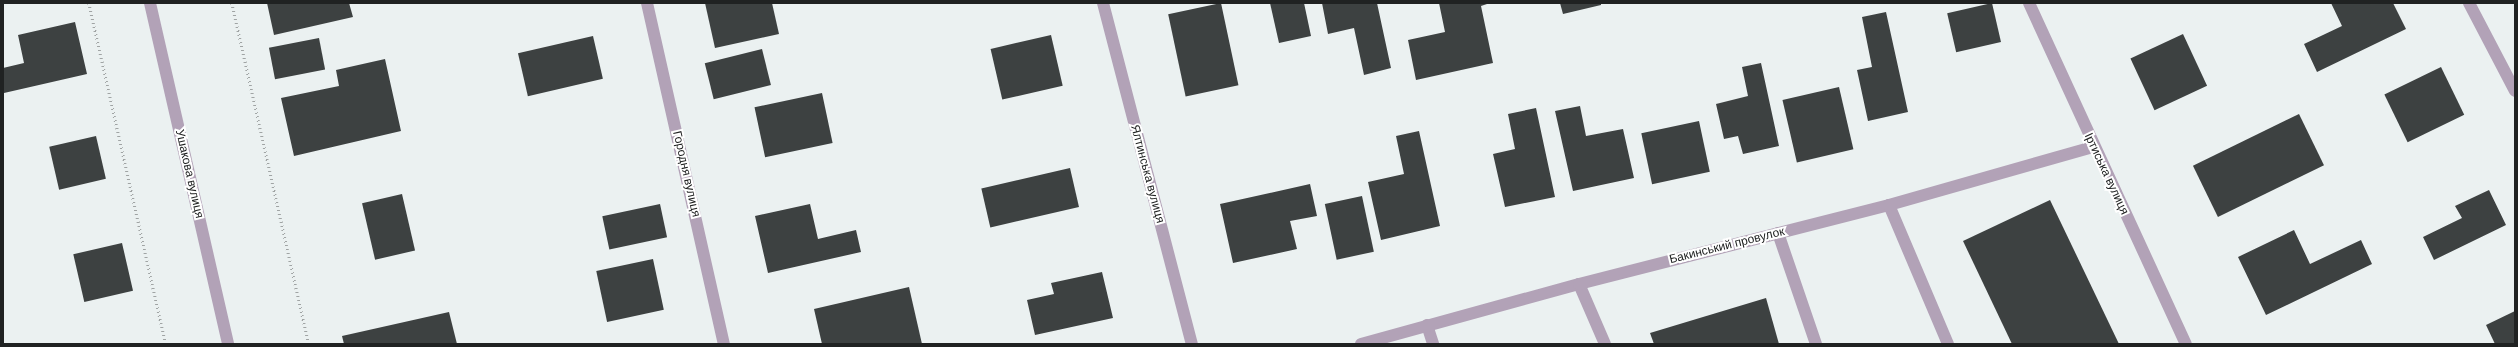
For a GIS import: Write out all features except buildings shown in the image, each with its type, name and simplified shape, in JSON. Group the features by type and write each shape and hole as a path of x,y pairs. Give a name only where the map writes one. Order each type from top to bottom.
{"street":[{"name":"Ушакова вулиця","path":"150,3 228,344"},
{"name":"Городня вулиця","path":"647,3 724,344"},
{"name":"Ялтинська вулиця","path":"1103,3 1192,344"},
{"name":"Іртиська вулиця","path":"2030,3 2093,147 2186,344"},
{"path":"2469,3 2515,92"},
{"name":"Бакинський провулок","path":"1361,344 1579,284 1889,205 2093,147"},
{"path":"1889,205 1948,344"},
{"path":"1778,233 1816,344"},
{"path":"1579,284 1605,344"},
{"path":"1427,325 1433,344"}],"path":[{"path":"89,3 166,344"},
{"path":"232,3 309,344"}]}
